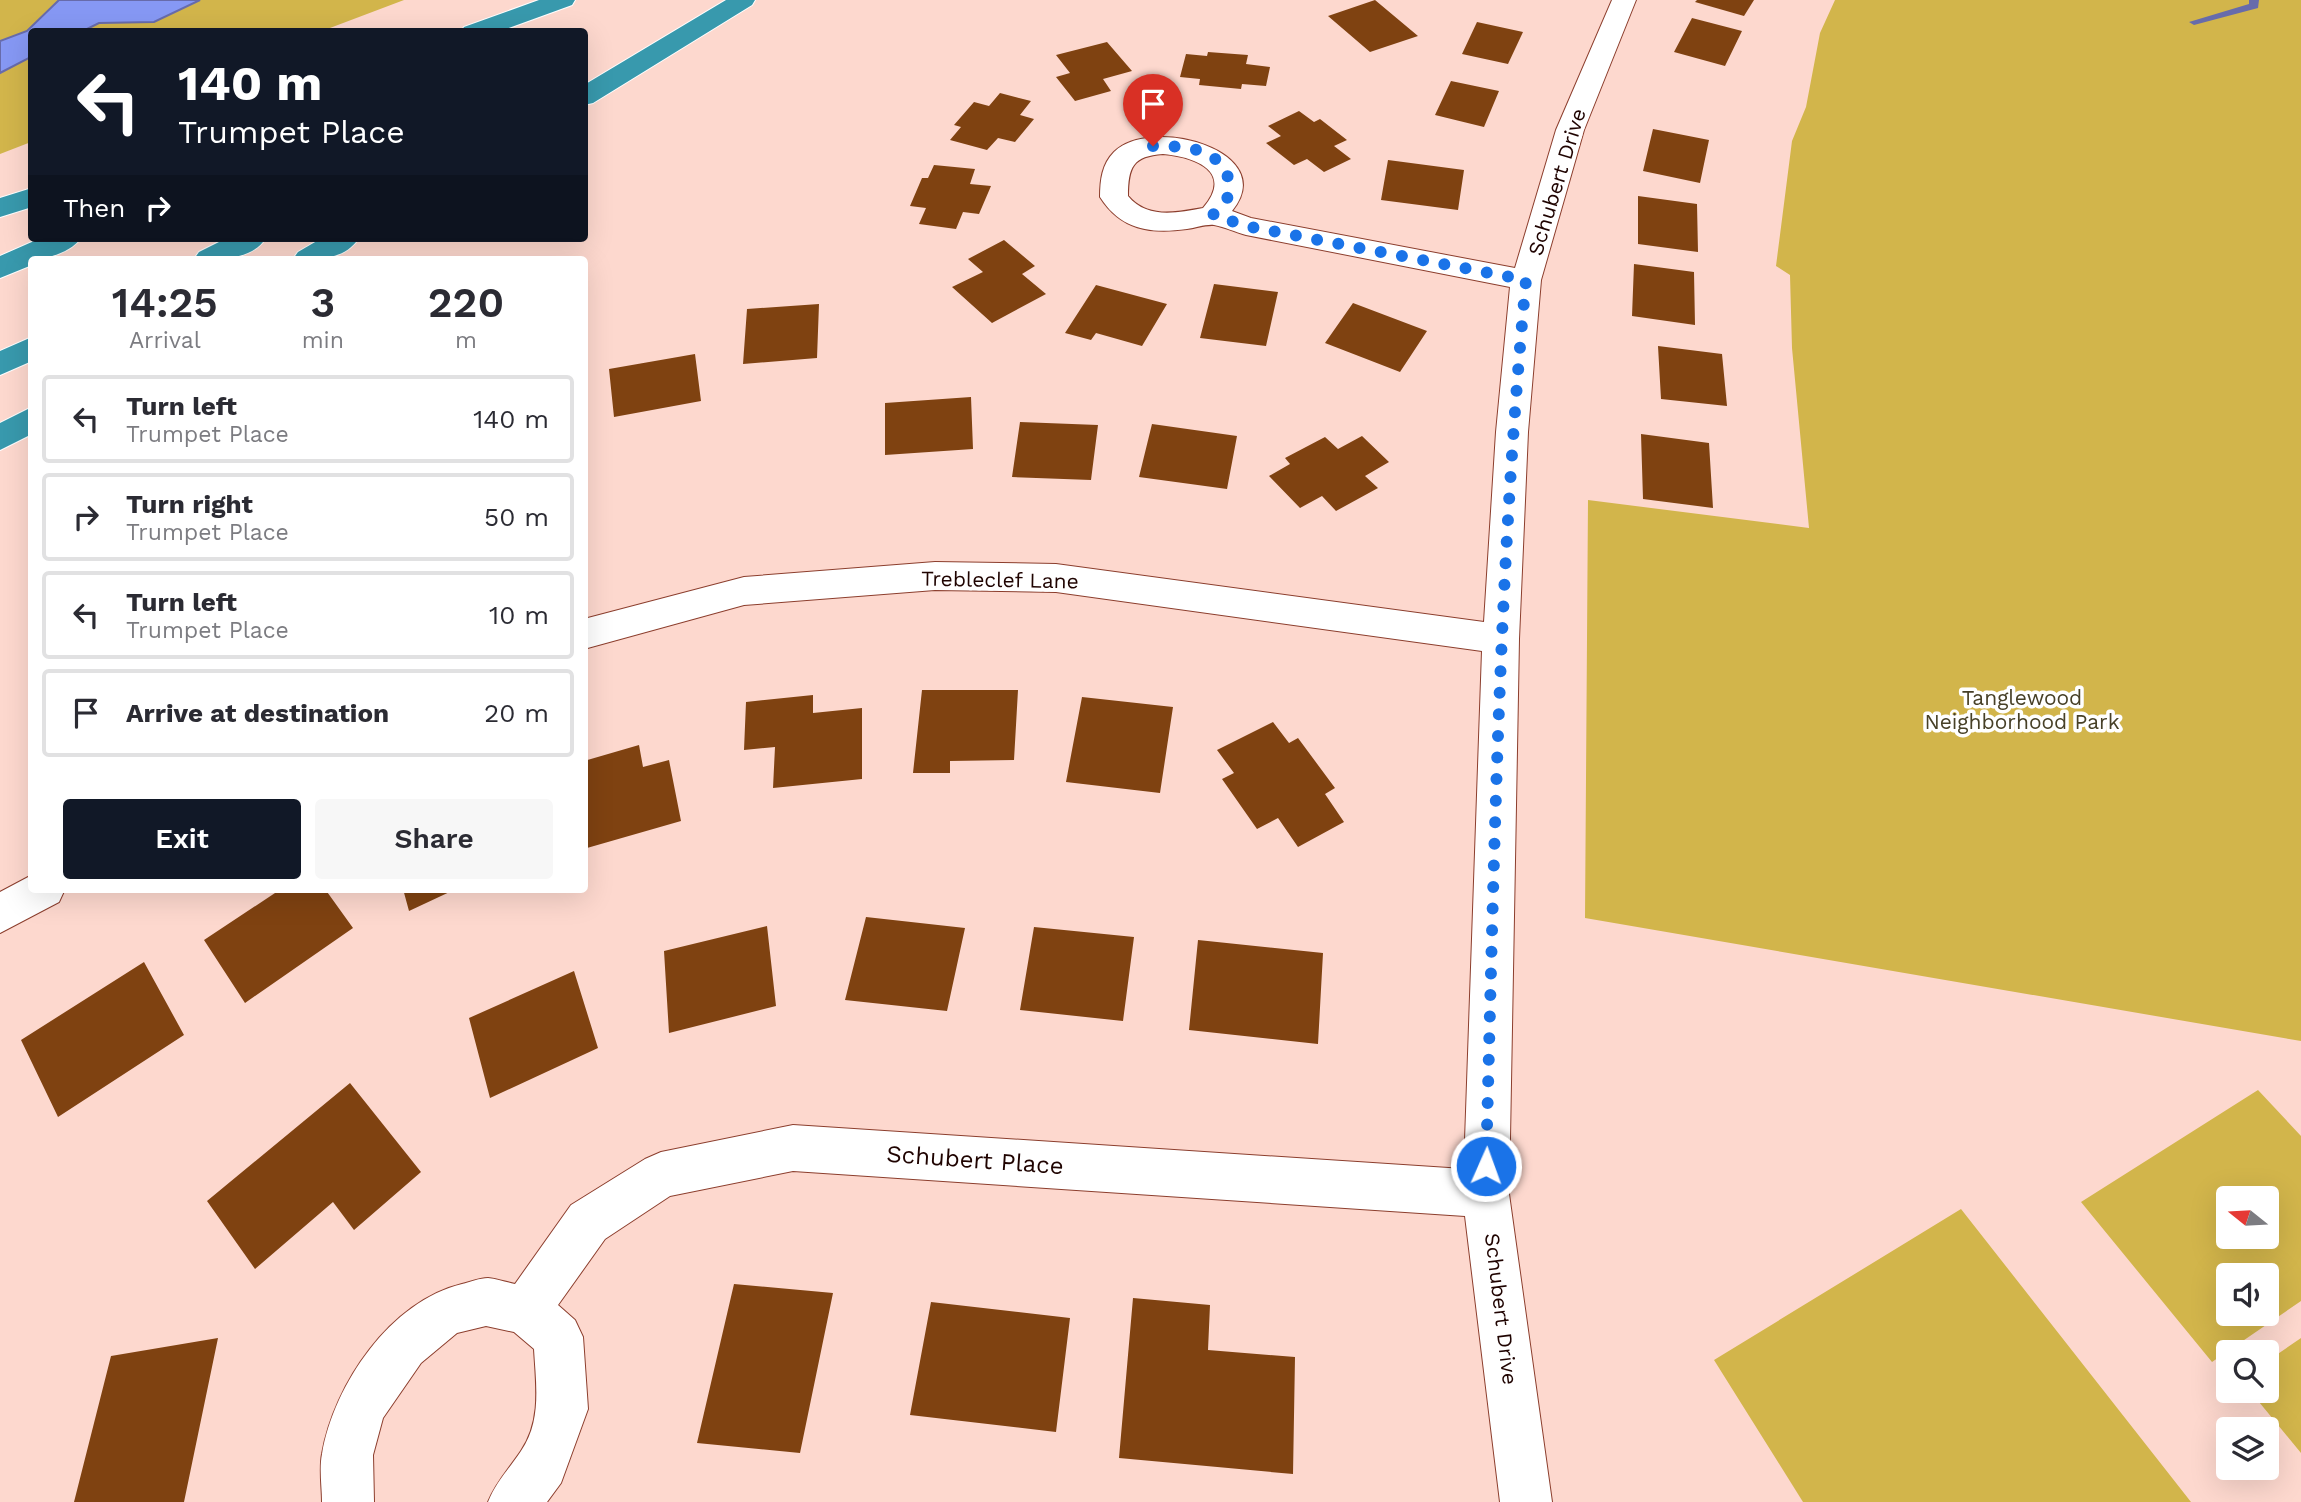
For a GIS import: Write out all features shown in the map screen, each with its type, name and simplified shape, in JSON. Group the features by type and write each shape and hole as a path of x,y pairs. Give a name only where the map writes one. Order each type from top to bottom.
{"highway":[{"path":"484,28 563,0"},
{"path":"514,28 572,0"},
{"path":"588,67 713,0"},
{"path":"588,95 743,0"},
{"path":"0,208 28,198"},
{"path":"0,268 57,242"},
{"path":"215,256 243,242"},
{"path":"313,256 337,242"},
{"path":"0,364 28,350"},
{"path":"0,438 28,421"}],"street":[{"name":"Schubert Drive","path":"1526,1502 1486,1194 1501,639 1512,432 1526,280 1570,130 1624,0"},
{"path":"1213,215 1246,226 1526,280"},
{"name":"Trebleclef Lane","path":"588,633 744,591 936,576 1056,578 1501,639"},
{"path":"0,914 37,893"},
{"name":"Schubert Place","path":"525,1310 588,1222 661,1175 793,1148 1486,1194"},
{"path":"348,1502 347,1455 360,1406 404,1346 445,1312 486,1302 525,1310 558,1337 563,1409 543,1465 514,1502"}],"green space":[{"path":"0,0 59,0 27,31 0,41"},
{"path":"200,0 404,0 330,28 90,28 99,23 154,22"},
{"name":"Tanglewood Neighborhood Park","path":"1835,0 2301,0 2301,1041 1585,918 1588,500 1809,528 1792,348 1790,275 1776,266 1792,141 1806,107 1820,33"},
{"path":"28,59 28,143 0,154 0,73"},
{"path":"2258,1090 2301,1136 2301,1301 2279,1316 2279,1263 2216,1263 2216,1326 2265,1326 2244,1340 2216,1340 2216,1359 2212,1362 2081,1202"},
{"path":"1961,1209 2191,1502 1803,1502 1714,1360"},
{"path":"2301,1338 2301,1453 2279,1426 2279,1417 2271,1417 2260,1403 2279,1403 2279,1353"}],"water":[{"path":"59,0 200,0 154,22 99,23 89,28 30,28"},
{"path":"27,31 28,59 0,73 0,41"}],"building":[{"path":"1375,0 1418,36 1370,52 1328,16"},
{"path":"1754,0 1744,16 1695,2"},
{"path":"1692,18 1742,31 1725,66 1674,52"},
{"path":"1477,22 1523,32 1508,64 1462,54"},
{"path":"1107,42 1132,71 1103,79 1111,91 1075,101 1056,77 1070,73 1056,55"},
{"path":"1208,52 1248,55 1246,64 1270,67 1266,86 1242,84 1241,89 1199,85 1200,79 1180,77 1186,54 1207,56"},
{"path":"1451,81 1499,91 1484,127 1435,115"},
{"path":"1000,93 1031,101 1020,115 1034,119 1015,142 998,138 987,150 950,140 961,127 954,125 974,102 989,106"},
{"path":"1299,111 1314,122 1320,119 1347,140 1334,146 1351,159 1324,172 1307,159 1294,165 1266,143 1281,136 1268,126"},
{"path":"1653,129 1709,140 1700,183 1643,171"},
{"path":"1388,160 1464,170 1458,210 1381,200"},
{"path":"934,165 975,169 970,184 991,186 979,214 963,212 956,229 919,224 926,208 910,206 922,178 928,178"},
{"path":"1638,196 1697,204 1698,252 1638,244"},
{"path":"1004,240 1035,266 1022,274 1046,294 992,323 952,287 983,272 968,259"},
{"path":"1634,264 1694,272 1695,325 1632,316"},
{"path":"1214,284 1278,292 1266,346 1200,338"},
{"path":"1096,285 1167,304 1142,346 1096,333 1091,340 1065,333"},
{"path":"1353,303 1427,331 1400,372 1325,343"},
{"path":"819,304 817,358 743,364 747,309"},
{"path":"1658,346 1722,354 1727,406 1661,399"},
{"path":"695,354 701,401 614,417 609,369"},
{"path":"971,397 973,449 885,455 885,403"},
{"path":"1020,422 1098,425 1091,480 1012,477"},
{"path":"1152,424 1237,436 1227,489 1139,477"},
{"path":"1641,434 1709,443 1713,508 1643,499"},
{"path":"1362,436 1389,462 1365,476 1378,488 1336,511 1322,496 1300,508 1269,476 1290,464 1285,458 1325,437 1338,449"},
{"path":"922,690 1018,690 1014,760 950,761 950,773 913,773"},
{"path":"813,695 813,713 862,708 862,779 773,788 775,747 744,750 746,702"},
{"path":"1082,697 1173,707 1160,793 1066,782"},
{"path":"1273,722 1289,743 1298,738 1335,788 1325,794 1344,822 1298,847 1278,818 1257,829 1222,779 1234,773 1217,750"},
{"path":"639,745 643,767 669,760 681,821 588,848 588,760"},
{"path":"275,893 328,893 353,928 245,1003 204,940"},
{"path":"404,893 447,893 409,911"},
{"path":"866,917 965,928 947,1011 845,1000"},
{"path":"767,926 776,1006 669,1033 664,951"},
{"path":"1034,927 1134,937 1123,1021 1020,1010"},
{"path":"1198,940 1323,953 1318,1044 1189,1030"},
{"path":"144,962 184,1035 58,1117 21,1040"},
{"path":"574,971 598,1048 490,1098 469,1018"},
{"path":"350,1083 421,1172 354,1230 333,1202 255,1269 207,1201"},
{"path":"734,1284 833,1293 800,1453 697,1443"},
{"path":"1133,1298 1210,1305 1208,1350 1295,1357 1293,1474 1119,1458"},
{"path":"931,1302 1070,1318 1056,1432 910,1415"},
{"path":"218,1338 184,1502 74,1502 111,1356"}],"waterway":[{"path":"2194,22 2254,6 2254,0"}],"route":[{"path":"1153,146 1186,147 1210,155 1227,175 1228,197 1213,215 1246,226 1526,280 1512,432 1501,639 1486,1166"}]}
